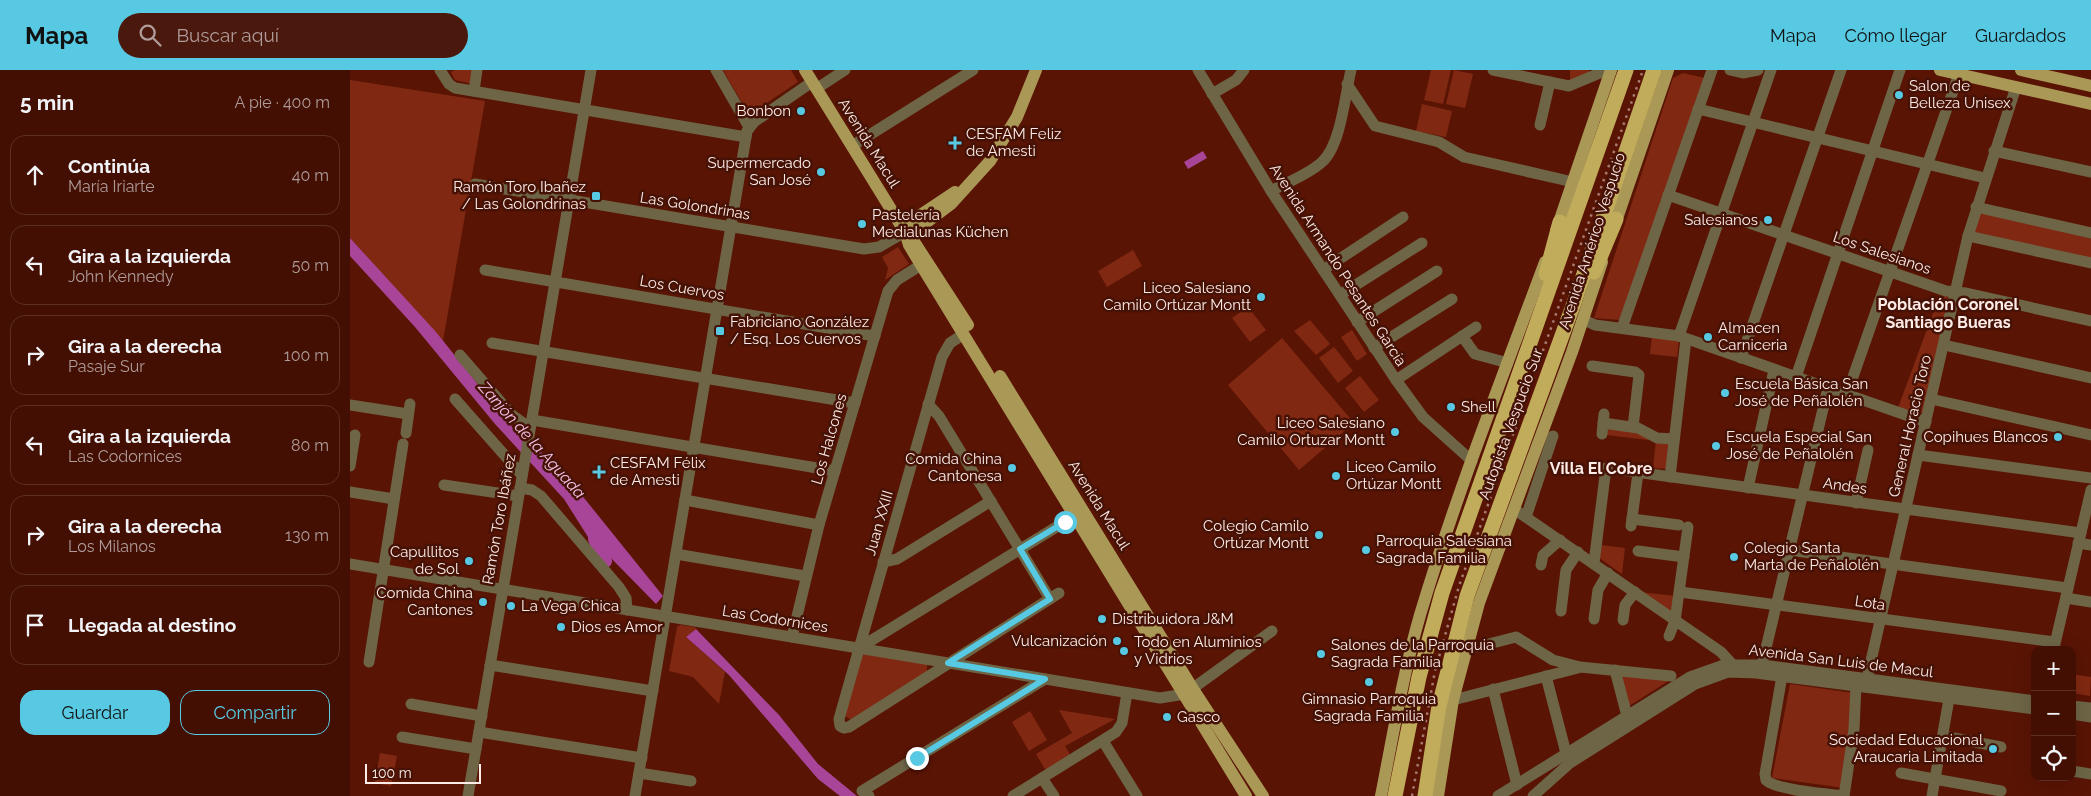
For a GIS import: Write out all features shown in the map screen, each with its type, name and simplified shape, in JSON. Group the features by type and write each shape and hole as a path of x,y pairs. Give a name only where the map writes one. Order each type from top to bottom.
{"highway":[{"name":"Autopista Vespucio Sur","path":"1395,796 1413,702 1437,610 1626,70"},
{"name":"Autopista Vespucio Sur","path":"1425,796 1439,706 1459,623 1475,572 1546,381 1654,70"},
{"path":"1546,381 1616,219"},
{"path":"1514,392 1560,222"}],"main road":[{"name":"Avenida Macul","path":"805,70 906,232 919,245 1189,692 1246,796"},
{"path":"906,232 919,216 951,194 962,189 983,169 1006,139 1022,107 1036,70"},
{"name":"Avenida Américo Vespucio","path":"1438,796 1453,700 1479,603 1584,320 1616,219 1668,70"},
{"path":"1940,70 2091,104"},
{"path":"2018,88 2015,78 2023,70 2091,86"},
{"path":"1381,796 1401,692 1420,615 1472,461 1560,222 1604,73"},
{"name":"Avenida Macul","path":"906,232 909,245 920,265 1076,515 1189,692 1263,796"}],"street":[{"path":"438,70 452,86 474,91 584,110 747,132 814,85 845,70"},
{"path":"474,91 477,70"},
{"name":"Ramón Toro Ibáñez","path":"468,796 591,70"},
{"path":"635,796 747,132 716,70"},
{"path":"852,146 973,70"},
{"name":"Avenida Armando Pesantes García","path":"1198,70 1271,191 1396,380 1423,416 1472,461"},
{"path":"1212,94 1236,80 1244,70"},
{"path":"1271,191 1317,167 1329,154 1334,144 1351,70"},
{"path":"1493,70 1526,73 1550,82 1569,86 1604,73"},
{"path":"1622,328 1712,70"},
{"path":"1730,70 1753,72 1766,84"},
{"path":"1670,477 1683,338 1771,70"},
{"path":"1741,358 1841,70"},
{"path":"1796,377 1900,70"},
{"path":"1847,394 1959,74"},
{"path":"1540,125 1550,82"},
{"path":"1348,84 1375,126 1439,142 1464,157 1573,182"},
{"name":"General Horacio Toro","path":"1844,796 1863,684 1881,619 1968,236 1994,150 2018,88"},
{"path":"1698,109 1985,178"},
{"path":"1994,150 2091,172"},
{"name":"Las Golondrinas","path":"475,184 868,249 884,245 906,232"},
{"name":"Los Salesianos","path":"1668,195 1955,293 1966,293 2091,321"},
{"path":"1976,207 2091,233"},
{"path":"1323,270 1402,217"},
{"path":"1968,236 2091,263"},
{"path":"1340,295 1422,243"},
{"name":"Los Halcones","path":"792,637 805,576 819,525 892,285 920,265"},
{"name":"Los Cuervos","path":"485,270 875,336"},
{"path":"1357,322 1437,271"},
{"path":"1374,348 1452,299"},
{"path":"1584,320 1595,325 1683,338 1926,422"},
{"path":"1396,380 1476,327"},
{"name":"Juan XXIII","path":"948,663 849,727 842,727 839,719 944,352 950,343 964,334"},
{"path":"1462,336 1475,354 1508,363"},
{"path":"492,343 855,403"},
{"path":"1944,344 2091,378"},
{"path":"460,355 512,415 530,427 694,447 835,471"},
{"path":"1592,366 1635,372 1638,375 1633,427"},
{"path":"1748,488 1774,370"},
{"path":"1762,665 1828,388"},
{"path":"455,399 522,475"},
{"path":"1931,399 2091,435"},
{"path":"928,404 937,412 1020,549 1055,596 948,663"},
{"path":"350,405 409,409 369,662"},
{"path":"1603,424 1633,427 1657,438 1674,439"},
{"path":"350,466 355,435"},
{"path":"1526,517 1553,436"},
{"path":"1856,503 1868,450"},
{"path":"1918,455 2091,478"},
{"name":"Andes","path":"1594,563 1606,468 1906,510 2080,538 2091,545"},
{"path":"1638,473 1631,522 1684,526 1684,557 1680,592 1675,621 1669,636"},
{"path":"444,485 519,492 532,490 541,496 622,590 627,601 627,610"},
{"path":"2055,646 2091,490"},
{"path":"350,492 394,499"},
{"path":"685,500 819,525"},
{"path":"884,562 897,559 991,502"},
{"path":"1514,509 1608,572 1721,652 1732,664"},
{"path":"859,648 1076,515"},
{"path":"1541,565 1543,555 1560,540"},
{"path":"1789,550 2067,593 2091,602"},
{"path":"1638,551 1684,557"},
{"path":"1561,611 1566,570 1578,552"},
{"path":"676,554 805,576"},
{"name":"Las Codornices","path":"350,564 1127,693 1160,698 1189,692"},
{"path":"1594,619 1598,590 1608,572"},
{"path":"1623,620 1625,605 1635,592"},
{"name":"Lota","path":"1680,592 1881,619 2055,646"},
{"path":"1189,692 1272,631"},
{"path":"1467,645 1477,647 1516,637 1553,660 1580,667 1671,676"},
{"name":"Avenida San Luis de Macul","path":"1498,796 1697,674 1732,664 1762,665 1783,672"},
{"path":"490,665 653,691"},
{"path":"1453,700 1580,667"},
{"path":"1615,670 1627,716"},
{"name":"Avenida San Luis de Macul","path":"1533,796 1570,763 1701,681 1717,675 1739,672 1783,672 1863,684 2031,701"},
{"path":"1783,672 1765,777 1770,784 1792,793 1844,796"},
{"path":"1546,676 1566,753"},
{"path":"865,793 1045,679"},
{"path":"1493,689 1517,785"},
{"path":"1013,796 1116,732 1121,726 1127,693"},
{"path":"1932,796 1950,694"},
{"name":"Avenida San Luis de Macul","path":"1950,694 2031,708"},
{"path":"410,704 482,716"},
{"path":"2076,706 2091,708"},
{"path":"2076,715 2091,717"},
{"path":"479,732 642,758"},
{"path":"1943,736 2002,747"},
{"path":"402,737 476,749"},
{"path":"1103,741 1136,796"},
{"path":"2076,771 2091,774"},
{"path":"639,773 691,781"},
{"path":"1901,773 2001,791"},
{"path":"1042,778 1054,796"}],"shaded area":[{"path":"455,70 474,70 472,84 455,80 451,72"},
{"path":"723,70 791,70 798,82 749,115"},
{"path":"1431,70 1451,70 1443,104 1424,100"},
{"path":"1454,70 1473,74 1465,108 1446,104"},
{"path":"1570,70 1589,70 1589,72 1570,82"},
{"path":"1683,73 1705,78 1620,320 1594,318 1673,78"},
{"path":"350,80 485,101 443,341 350,238"},
{"path":"1422,104 1452,111 1446,137 1416,131"},
{"path":"1203,151 1207,158 1188,169 1184,162"},
{"path":"1983,213 2091,237 2091,261 1974,235 1978,216"},
{"path":"350,238 436,332 521,438 547,456 576,488 663,596 656,604 606,553 600,556 564,499 495,424 415,327 350,256"},
{"path":"898,247 909,264 885,280 888,268 882,257"},
{"path":"1133,250 1142,266 1107,287 1098,271"},
{"path":"1940,294 1949,298 1923,412 1916,415 1898,408"},
{"path":"1248,307 1266,330 1250,342 1232,318"},
{"path":"1310,320 1330,344 1316,355 1294,331"},
{"path":"1352,330 1367,354 1357,361 1341,337"},
{"path":"1652,336 1679,339 1677,357 1650,354"},
{"path":"1282,338 1354,423 1299,470 1228,385"},
{"path":"1334,347 1353,371 1338,383 1319,358"},
{"path":"1360,376 1379,400 1364,412 1345,388"},
{"path":"1608,427 1637,430 1649,437 1648,440 1607,435"},
{"path":"1656,440 1671,442 1668,469 1653,468"},
{"path":"1601,545 1625,548 1622,574 1599,558"},
{"path":"1640,592 1675,596 1673,616"},
{"path":"680,625 695,627 696,629 686,637 725,672 719,704 693,677 669,671 677,627"},
{"path":"696,629 779,715 818,764 857,796 840,796 818,779 729,675 686,637"},
{"path":"865,653 927,663 927,672 851,720 844,715 859,657"},
{"path":"1619,674 1670,680 1629,706"},
{"path":"2076,675 2091,677 2090,696 2076,694"},
{"path":"1790,684 1853,693 1844,788 1772,778"},
{"path":"1059,710 1115,719 1065,746 1071,756 1046,771 1036,754 1072,733"},
{"path":"1030,711 1047,740 1029,751 1012,722"},
{"path":"380,753 397,756 391,786 375,783"}],"waterway":[{"path":"595,539 605,561"}],"railway":[{"path":"1412,796 1435,671 1459,586 1643,70"}],"place":[{"name":"Salon de Belleza Unisex","path":"1899,95"},
{"name":"Bonbon","path":"801,111"},
{"name":"CESFAM Feliz de Amesti","path":"955,143"},
{"name":"Supermercado San José","path":"821,172"},
{"name":"Ramón Toro Ibañez / Las Golondrinas","path":"596,196"},
{"name":"Salesianos","path":"1768,220"},
{"name":"Pastelería Medialunas Küchen","path":"862,224"},
{"name":"Liceo Salesiano Camilo Ortúzar Montt","path":"1261,297"},
{"name":"Fabriciano González / Esq. Los Cuervos","path":"720,331"},
{"name":"Almacen Carniceria","path":"1708,337"},
{"name":"Escuela Básica San José de Peñalolén","path":"1725,393"},
{"name":"Shell","path":"1451,407"},
{"name":"Liceo Salesiano Camilo Ortuzar Montt","path":"1395,432"},
{"name":"Copihues Blancos","path":"2058,437"},
{"name":"Escuela Especial San José de Peñalolén","path":"1716,446"},
{"name":"Comida China Cantonesa","path":"1012,468"},
{"name":"CESFAM Félix de Amesti","path":"599,472"},
{"name":"Liceo Camilo Ortúzar Montt","path":"1336,476"},
{"name":"Colegio Camilo Ortúzar Montt","path":"1319,535"},
{"name":"Parroquia Salesiana Sagrada Familia","path":"1366,550"},
{"name":"Colegio Santa Marta de Peñalolén","path":"1734,557"},
{"name":"Capullitos de Sol","path":"469,561"},
{"name":"Comida China Cantones","path":"483,602"},
{"name":"La Vega Chica","path":"511,606"},
{"name":"Distribuidora J&M","path":"1102,619"},
{"name":"Dios es Amor","path":"561,627"},
{"name":"Vulcanización","path":"1117,641"},
{"name":"Todo en Aluminios y Vidrios","path":"1124,651"},
{"name":"Salones de la Parroquia Sagrada Familia","path":"1321,654"},
{"name":"Gimnasio Parroquia Sagrada Familia","path":"1369,682"},
{"name":"Gasco","path":"1167,717"},
{"name":"Sociedad Educacional Araucaria Limitada","path":"1993,749"}],"district":[{"name":"Población Coronel Santiago Bueras","path":"1948,313"},
{"name":"Villa El Cobre","path":"1601,468"}],"route":[{"path":"917,758 1045,679 948,663 1050,599 1020,549 1065,522"}],"water label":[{"name":"Zanjón de la Aguada","path":"532,440"}]}
